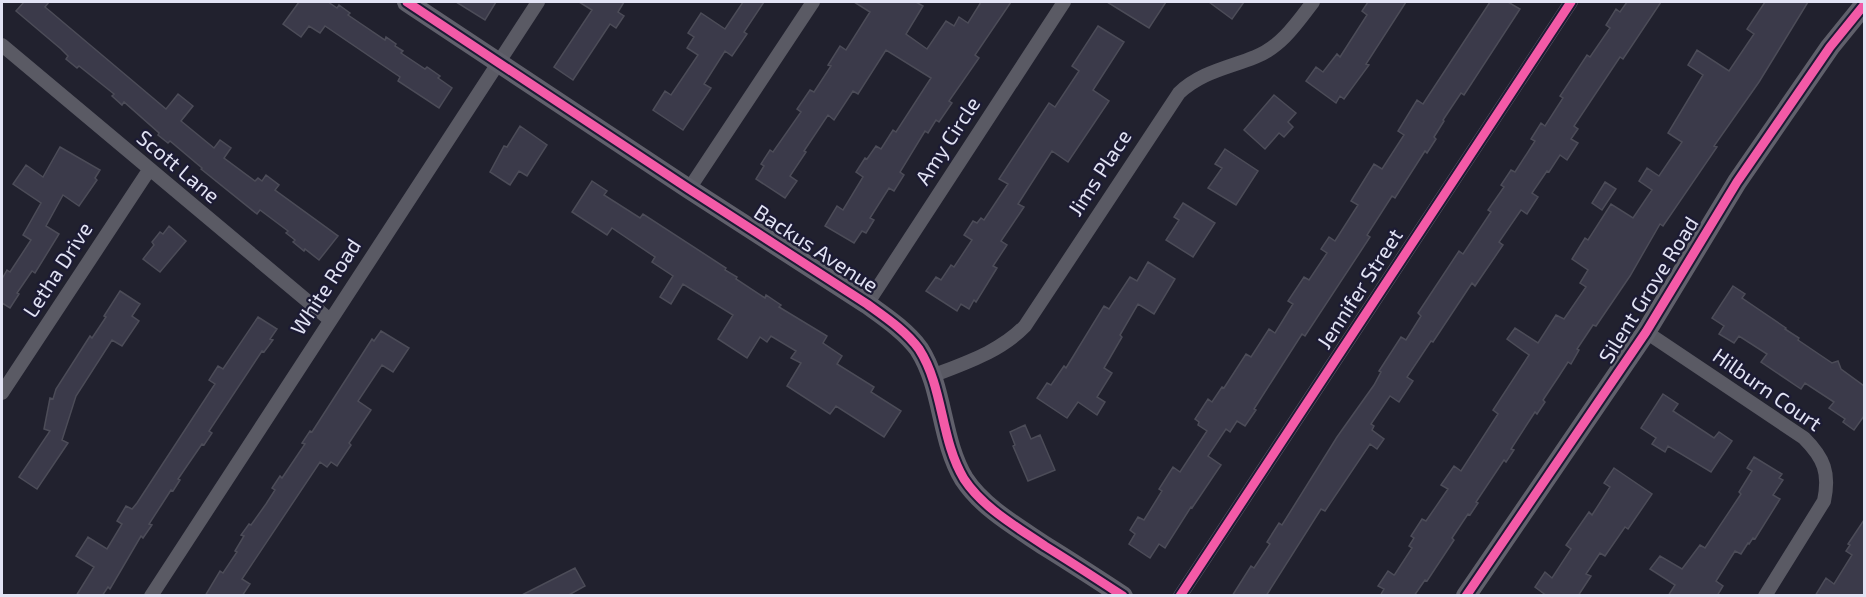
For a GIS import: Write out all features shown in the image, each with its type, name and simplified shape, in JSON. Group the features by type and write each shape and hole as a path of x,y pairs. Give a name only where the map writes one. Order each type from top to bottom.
{"street":[{"name":"Backus Avenue","path":"406,2 867,304 895,325 918,348 932,376 951,450 964,480 985,504 1016,527 1123,596"},
{"name":"White Road","path":"151,596 538,2"},
{"path":"689,189 813,2"},
{"name":"Amy Circle","path":"867,304 1064,2"},
{"name":"Jims Place","path":"932,376 980,357 1013,338 1025,326 1179,93 1197,78 1257,57 1274,46 1313,2"},
{"name":"Jennifer Street","path":"1180,596 1571,2"},
{"name":"Silent Grove Road","path":"1466,596 1646,332 1737,182 1830,47 1864,5"},
{"name":"Scott Lane","path":"2,45 330,320"},
{"name":"Letha Drive","path":"2,393 149,170"},
{"name":"Hilburn Court","path":"1646,332 1804,438 1817,450 1826,469 1827,486 1824,501 1765,596"}],"building":[{"path":"24,2 49,2 45,7 166,109 178,94 193,106 181,121 214,148 220,140 231,148 224,158 255,181 258,178 262,181 266,175 279,185 275,190 338,236 319,260 293,242 295,240 286,233 288,231 260,210 257,214 170,141 168,143 158,135 159,133 124,102 122,105 112,96 114,94 79,66 77,68 66,59 68,56 61,49 16,11"},
{"path":"299,2 328,2 337,8 339,5 350,13 348,15 385,40 386,37 396,44 395,46 403,51 401,53 440,76 438,78 452,88 439,108 398,81 400,77 325,26 320,33 309,26 301,37 283,24"},
{"path":"456,2 496,2 485,20"},
{"path":"579,2 624,2 618,12 624,16 616,28 610,24 573,80 554,67 592,10"},
{"path":"743,2 764,2 744,32 747,34 732,56 725,51 704,84 711,88 683,130 653,110 665,91 671,95 698,55 687,48 694,37 688,33 701,13 725,29"},
{"path":"854,2 916,2 923,6 906,34 927,49 946,21 954,26 959,17 968,23 981,2 1011,2 975,55 979,58 949,101 952,103 939,122 936,120 928,133 925,131 900,172 904,175 894,191 889,188 870,218 874,220 866,233 862,231 854,243 825,226 837,206 843,210 863,177 856,172 865,158 867,159 876,146 881,149 893,130 896,132 931,78 886,50 858,94 853,91 834,120 828,115 790,176 797,181 785,198 756,179 764,166 761,164 770,150 773,152 801,112 797,109 810,90 814,92 831,66 828,65 840,46 846,50 870,12"},
{"path":"1107,2 1166,2 1149,28"},
{"path":"1209,2 1244,2 1232,19"},
{"path":"1368,2 1406,2 1366,64 1369,65 1344,99 1340,96 1336,103 1306,81 1316,67 1323,72 1337,54 1340,57 1367,15 1362,11"},
{"path":"1490,2 1508,2 1520,9 1464,95 1461,93 1443,120 1434,137 1436,139 1427,153 1425,151 1395,198 1392,196 1367,235 1370,237 1305,336 1302,334 1245,426 1237,421 1230,432 1226,429 1208,456 1221,465 1165,548 1159,544 1150,558 1129,544 1135,534 1130,530 1138,517 1144,520 1162,491 1159,489 1173,467 1180,472 1207,431 1198,425 1199,422 1195,419 1208,399 1212,402 1222,387 1224,388 1246,354 1251,357 1269,329 1275,333 1293,304 1288,301 1304,277 1309,280 1327,253 1321,249 1329,237 1335,241 1358,205 1351,201 1374,164 1382,169 1404,135 1398,131 1417,100 1423,104"},
{"path":"1627,2 1661,2 1623,59 1620,57 1574,126 1578,129 1571,139 1578,143 1567,160 1560,155 1549,172 1547,171 1532,193 1538,197 1527,214 1521,210 1499,242 1503,245 1475,286 1472,283 1407,377 1413,381 1399,402 1390,396 1371,424 1374,426 1372,430 1384,439 1377,449 1370,444 1325,511 1321,509 1266,596 1232,596 1251,566 1254,568 1270,544 1267,542 1279,523 1282,525 1337,437 1374,385 1381,372 1379,371 1401,337 1406,340 1421,316 1418,313 1459,251 1463,254 1491,212 1488,210 1504,187 1501,185 1511,170 1515,172 1535,141 1531,139 1541,123 1545,126 1563,98 1560,96 1587,55 1590,57 1610,28 1606,25 1616,9 1620,12"},
{"path":"1765,2 1808,2 1759,82 1714,146 1717,147 1663,226 1660,224 1630,276 1596,326 1593,325 1577,349 1579,350 1571,364 1568,362 1543,400 1545,402 1537,414 1535,412 1511,449 1514,450 1506,462 1504,460 1470,515 1468,514 1452,538 1454,540 1427,581 1425,580 1414,596 1380,596 1384,589 1378,586 1388,571 1395,574 1412,548 1409,546 1414,538 1411,536 1422,519 1426,521 1448,489 1441,485 1454,466 1461,471 1498,414 1493,410 1529,355 1507,339 1515,328 1538,343 1556,315 1564,319 1586,287 1580,283 1588,270 1572,259 1585,238 1588,240 1611,204 1633,218 1652,190 1639,181 1647,168 1659,176 1682,142 1668,133 1703,75 1688,65 1697,50 1729,71 1754,34 1747,29"},
{"path":"1098,26 1124,42 1093,90 1109,101 1068,162 1052,151 1018,204 1024,207 1001,241 1007,245 993,266 997,268 976,302 974,300 969,309 961,304 957,311 926,291 936,277 941,280 951,265 954,267 972,240 964,235 973,221 977,223 981,218 984,220 1008,184 999,179 1049,103 1055,107 1079,71 1072,66"},
{"path":"1274,95 1296,113 1288,122 1293,127 1284,137 1279,133 1265,149 1244,130"},
{"path":"520,126 547,145 527,176 519,171 510,185 490,172 504,146 507,147"},
{"path":"60,147 100,170 95,178 97,180 79,206 63,195 46,226 59,234 35,273 32,271 17,293 19,294 10,308 2,303 2,279 7,270 10,272 31,240 23,235 41,203 13,184 26,165 43,177"},
{"path":"1225,149 1258,171 1236,205 1208,188 1222,168 1215,164"},
{"path":"592,181 607,191 604,195 640,218 643,214 726,268 725,270 737,277 736,279 765,298 766,295 781,305 779,307 827,336 823,343 842,356 837,364 874,387 871,392 901,411 884,437 836,406 830,414 787,386 801,363 791,358 796,351 771,336 767,342 760,337 747,358 718,339 733,315 683,284 671,304 660,297 673,276 652,262 655,257 612,228 607,235 572,212"},
{"path":"1605,182 1616,189 1602,210 1592,203"},
{"path":"1183,203 1215,223 1193,257 1166,240 1179,220 1174,217"},
{"path":"169,226 186,241 160,272 143,259 154,245 152,242"},
{"path":"1148,262 1175,279 1154,314 1138,304 1120,335 1122,337 1104,368 1112,373 1097,397 1105,402 1097,415 1078,402 1067,418 1037,398 1047,383 1051,385 1064,366 1066,368 1104,306 1109,309 1130,277 1137,281"},
{"path":"1733,286 1745,294 1742,298 1786,328 1799,338 1798,340 1832,363 1838,361 1841,369 1864,386 1864,416 1854,430 1843,422 1845,419 1829,408 1834,402 1805,383 1801,389 1761,362 1767,354 1739,336 1734,343 1719,334 1724,326 1712,318"},
{"path":"120,291 140,304 132,316 139,321 122,346 112,340 76,396 62,440 68,443 37,489 19,477 50,431 44,429 50,398 53,399 56,389 90,336 92,338 106,317 104,316"},
{"path":"258,317 277,329 270,339 273,340 264,352 262,351 209,431 212,433 178,479 180,480 149,524 152,525 143,538 141,536 110,589 108,587 102,596 76,596 94,567 76,556 88,537 107,549 122,524 117,521 126,506 132,509 137,503 215,384 209,380 218,366 223,369"},
{"path":"381,331 409,348 393,372 382,365 358,401 371,410 349,443 351,445 337,466 331,462 327,467 320,462 242,579 250,584 242,596 205,596 220,571 223,573 237,552 235,551 244,536 241,535 266,504 275,490 272,488 280,476 282,478 305,444 302,443 310,431 312,432 372,339 374,341"},
{"path":"1663,394 1678,404 1673,411 1714,438 1719,432 1732,441 1711,472 1668,446 1665,452 1652,444 1656,438 1641,428"},
{"path":"1025,425 1031,439 1040,435 1055,470 1028,481 1013,446 1015,445 1010,432"},
{"path":"1754,457 1782,474 1779,478 1783,480 1773,495 1780,499 1755,539 1753,538 1748,543 1741,554 1735,551 1716,581 1723,586 1717,596 1668,596 1675,585 1650,569 1660,556 1682,569 1700,545 1705,548 1741,494 1739,492 1752,471 1747,468"},
{"path":"1614,468 1652,494 1628,529 1625,527 1605,556 1600,553 1586,574 1591,576 1578,596 1547,596 1535,587 1545,572 1552,578 1571,549 1566,545 1589,512 1592,515 1610,487 1604,483"},
{"path":"1864,520 1864,596 1815,596 1826,578 1834,584 1852,555 1846,551 1850,545 1848,544"},
{"path":"575,568 585,586 567,596 520,596"}],"cycle path":[{"path":"407,2 867,304 895,325 914,342 927,364 956,464 972,489 1012,524 1123,596"},
{"path":"1180,596 1571,2"},
{"path":"1466,596 1646,332 1737,182 1830,47 1864,5"}]}
